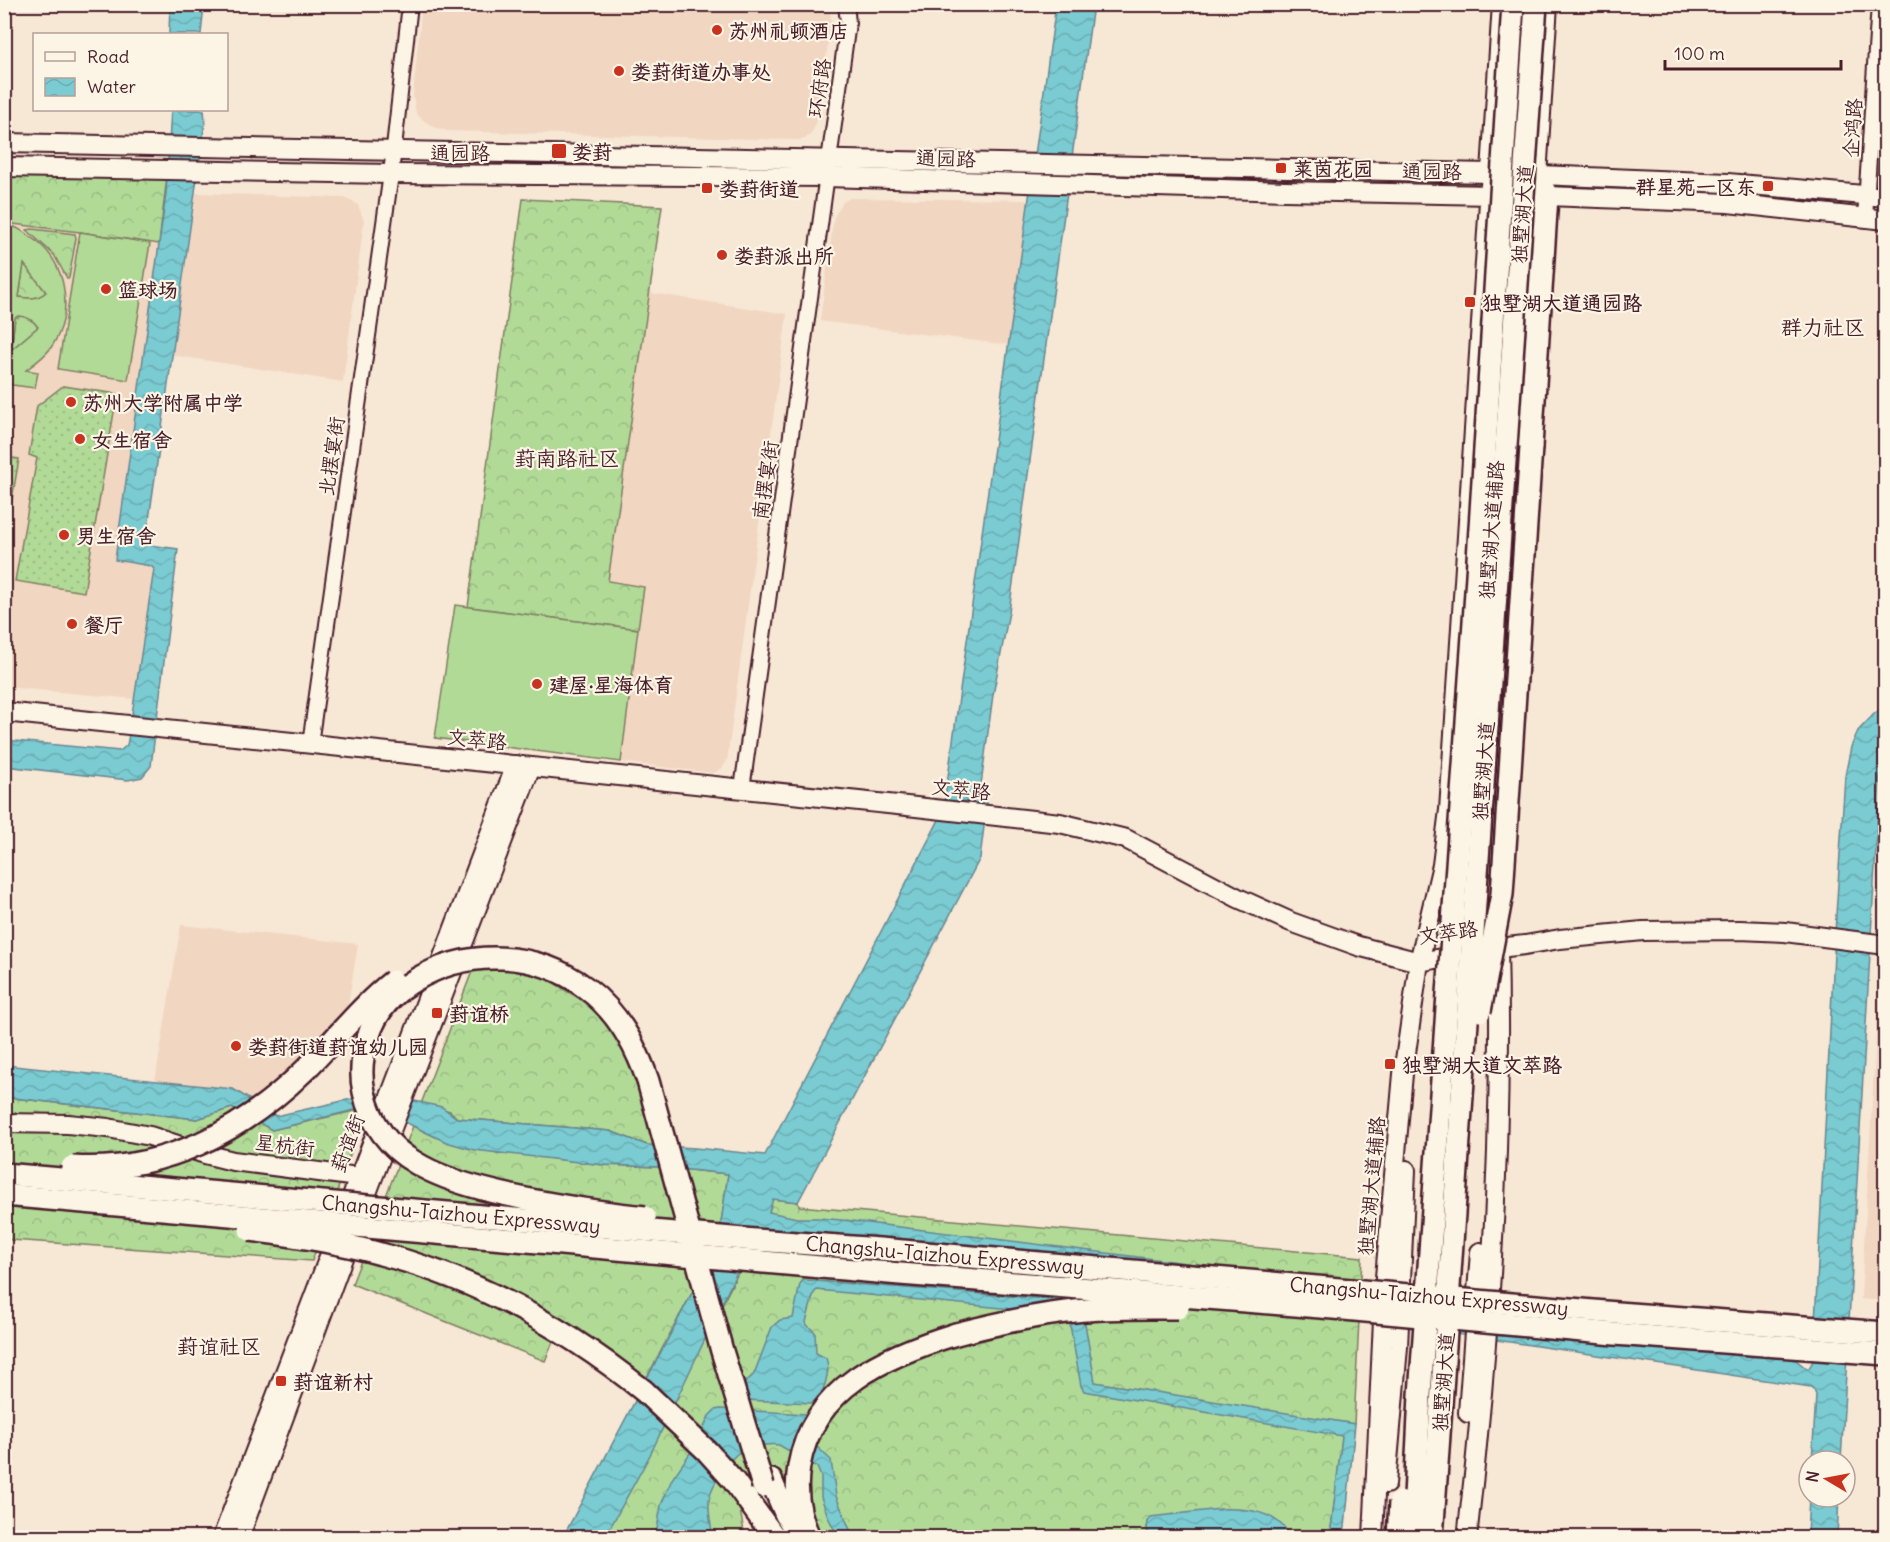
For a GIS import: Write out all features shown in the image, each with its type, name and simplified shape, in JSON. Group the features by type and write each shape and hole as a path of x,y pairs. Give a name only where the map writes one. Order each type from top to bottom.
{"highway":[{"name":"独墅湖大道","path":"1413,1538 1420,1383 1474,619 1513,4"},
{"name":"独墅湖大道","path":"1432,1538 1536,4"},
{"path":"1461,1101 1502,894 1525,440 1534,403 1541,196 1527,174"},
{"path":"1524,373 1534,403"},
{"path":"1398,1538 1431,1055 1453,913"},
{"path":"4,1162 97,1167 132,1164 174,1154 217,1136 256,1113 305,1069 373,997 393,980 428,960 459,949 490,947 521,950 556,960 590,980 610,996 634,1030 651,1064 688,1190 767,1483 767,1498 788,1538"},
{"path":"799,1538 767,1483 718,1340 688,1226 685,1215 682,1203 648,1081 638,1056 612,1012 586,988 552,969 520,960 471,958 445,965 409,983 384,1006 372,1027 365,1048 362,1079 370,1112 383,1134 397,1150 415,1163 441,1176 493,1192 551,1204 633,1216 677,1220 688,1221 699,1222 732,1226 880,1249"},
{"name":"Changshu-Taizhou Expressway","path":"4,1173 755,1240 1886,1334"},
{"name":"Changshu-Taizhou Expressway","path":"4,1195 900,1274 1333,1308 1615,1334 1886,1354"},
{"path":"51,1199 138,1215 266,1232 354,1247 410,1263 472,1286 579,1343 644,1391 694,1438 733,1480 775,1538"},
{"path":"810,1538 802,1521 797,1491 800,1461 807,1438 825,1406 843,1388 882,1362 921,1345 1013,1320 1098,1309 1199,1308 1258,1311 1486,1332 1615,1334"}],"main road":[{"name":"独墅湖大道辅路","path":"1380,1538 1383,1521 1393,1281 1411,1073 1410,1018 1419,962 1442,865 1449,810 1503,4"},
{"path":"1525,440 1503,402 1516,195 1527,174 1548,4"},
{"name":"通园路","path":"4,143 392,150 827,168 1026,183 1516,195 1728,203 1886,220"},
{"name":"通园路","path":"4,167 391,174 1027,164 1527,174 1728,183 1886,197"},
{"name":"独墅湖大道辅路","path":"1467,1538 1482,1296 1499,1132 1495,839 1525,440 1524,373 1541,196"},
{"name":"文萃路","path":"4,712 1042,820 1125,839 1238,898 1291,922 1358,945 1419,962 1498,948 1643,931 1740,930 1827,937 1884,945"},
{"name":"葑谊街","path":"222,1538 361,1183 388,1120 524,766"},
{"path":"1442,865 1446,891 1457,913 1498,948"},
{"name":"星杭街","path":"4,1123 85,1125 108,1128 150,1136 226,1160 361,1183"},
{"name":"星杭街","path":"4,1135 68,1136 106,1140 147,1148 201,1166 231,1173 361,1183"},
{"name":"葑谊街","path":"239,1538 361,1183"},
{"name":"独墅湖大道辅路","path":"1462,1538 1479,1345"},
{"name":"独墅湖大道辅路","path":"1373,1538 1390,1346"}],"street":[{"path":"391,174 410,4"},
{"name":"环府路","path":"827,168 848,23 846,4"},
{"name":"企鸿路","path":"1865,218 1879,4"},
{"name":"南摆宴街","path":"742,789 827,168"},
{"name":"北摆宴街","path":"310,744 391,174"}],"shaded area":[{"path":"422,5 830,5 831,26 815,126 805,139 798,140 447,131 434,127 416,113 413,95"},
{"path":"196,193 343,198 358,205 364,221 343,382 172,355"},
{"path":"850,198 1028,200 1009,345 820,321 834,217 843,202"},
{"name":"苏州大学附属中学","path":"5,223 159,244 115,560 151,566 154,569 136,699 5,687"},
{"path":"650,293 787,314 727,761 714,773 621,762 644,587 608,582"},
{"name":"娄葑街道葑谊幼儿园","path":"181,925 358,944 347,1010 255,1104 233,1089 155,1082"},
{"path":"1880,964 1886,966 1885,1301 1861,1299"}],"green space":[{"path":"5,172 167,176 159,244 5,223"},
{"path":"523,199 662,206 608,581 644,587 638,629 468,607"},
{"path":"5,224 19,229 40,244 50,255 62,280 65,309 57,336 48,352 26,370 38,372 35,388 5,384 5,355 9,355 12,336 5,335","holes":["24,264 46,292 40,296 19,297","18,316 30,319 38,327 11,350 15,318"]},
{"path":"27,230 75,234 69,278 54,255"},
{"path":"80,232 150,243 128,380 58,369"},
{"path":"24,263 46,292 40,296 19,297"},
{"path":"23,316 33,321 38,327 11,350 15,317"},
{"path":"63,386 117,394 84,592 15,581 37,458 29,455 37,406"},
{"path":"4,457 19,459 5,540"},
{"name":"建屋·星海体育","path":"455,605 638,629 621,762 435,738"},
{"path":"488,966 533,972 580,999 605,1020 623,1049 638,1082 656,1146 647,1145 610,1131 457,1118 450,1111 421,1104 473,969"},
{"path":"4,1097 197,1119 232,1108 272,1130 367,1108 312,1261 5,1238"},
{"path":"413,1126 434,1136 497,1153 604,1165 660,1167 728,1174 718,1244 647,1377 556,1335 545,1361 352,1284"},
{"path":"772,1199 798,1202 799,1206 1362,1257 1354,1424 1344,1423 1330,1537 815,1537 812,1533 807,1485 781,1478 738,1499 745,1537 603,1538 760,1230"}],"water":[{"path":"170,4 204,5 201,33 169,33"},
{"path":"1056,5 1093,5 1009,612 993,695 980,792 987,803 980,858 798,1202 773,1199 769,1212 797,1218 852,1221 1242,1270 1787,1353 1809,1368 1813,1361 1845,776 1851,747 1858,731 1885,706 1885,754 1880,778 1842,1449 1813,1449 1816,1395 1811,1387 761,1230 736,1274 650,1455 605,1537 563,1537 718,1244 728,1174 660,1167 604,1165 474,1150 446,1142 367,1107 272,1130 232,1108 197,1119 5,1097 5,1065 233,1089 276,1116 378,1093 442,1107 457,1118 610,1131 647,1145 765,1155 943,812"},
{"path":"171,111 204,111 205,121 146,541 149,545 178,549 151,766 142,777 128,780 5,766 5,740 120,751 127,745 154,569 151,566 115,560 166,194"},
{"path":"803,1280 1073,1301 1082,1306 1095,1382 1355,1424 1344,1537 1330,1537 1342,1436 1084,1391 1081,1386 1070,1325 1052,1313 817,1290 814,1293 806,1322 815,1332 816,1353 826,1358 827,1363 825,1383 820,1395 812,1403 743,1400 739,1389 754,1374 772,1327 780,1320 793,1318 800,1284"},
{"path":"715,1410 811,1416 814,1444 831,1460 836,1496 853,1537 838,1537 821,1497 821,1477 817,1467 779,1445 775,1445 758,1446 741,1451 720,1475 709,1500 713,1537 651,1538 657,1529 661,1505 672,1479 697,1443 709,1416"},
{"path":"1220,1509 1241,1509 1270,1516 1285,1528 1291,1537 1277,1537 1267,1530 1271,1537 1148,1537 1147,1524 1150,1517"},
{"path":"1808,1509 1838,1509 1837,1537 1807,1537"}],"place":[{"name":"苏州礼顿酒店","path":"717,30"},
{"name":"娄葑街道办事处","path":"619,71"},
{"name":"娄葑","path":"559,151"},
{"name":"莱茵花园","path":"1281,168"},
{"name":"群星苑一区东","path":"1768,186"},
{"name":"娄葑街道","path":"707,188"},
{"name":"娄葑派出所","path":"722,255"},
{"name":"篮球场","path":"106,289"},
{"name":"独墅湖大道通园路","path":"1470,302"},
{"name":"苏州大学附属中学","path":"71,402"},
{"name":"女生宿舍","path":"80,439"},
{"name":"男生宿舍","path":"64,535"},
{"name":"餐厅","path":"72,624"},
{"name":"建屋·星海体育","path":"537,684"},
{"name":"葑谊桥","path":"437,1013"},
{"name":"娄葑街道葑谊幼儿园","path":"236,1046"},
{"name":"独墅湖大道文萃路","path":"1390,1064"},
{"name":"葑谊新村","path":"281,1381"}],"district":[{"name":"群力社区","path":"1823,327"},
{"name":"葑南路社区","path":"567,458"},
{"name":"葑谊社区","path":"219,1346"}]}
